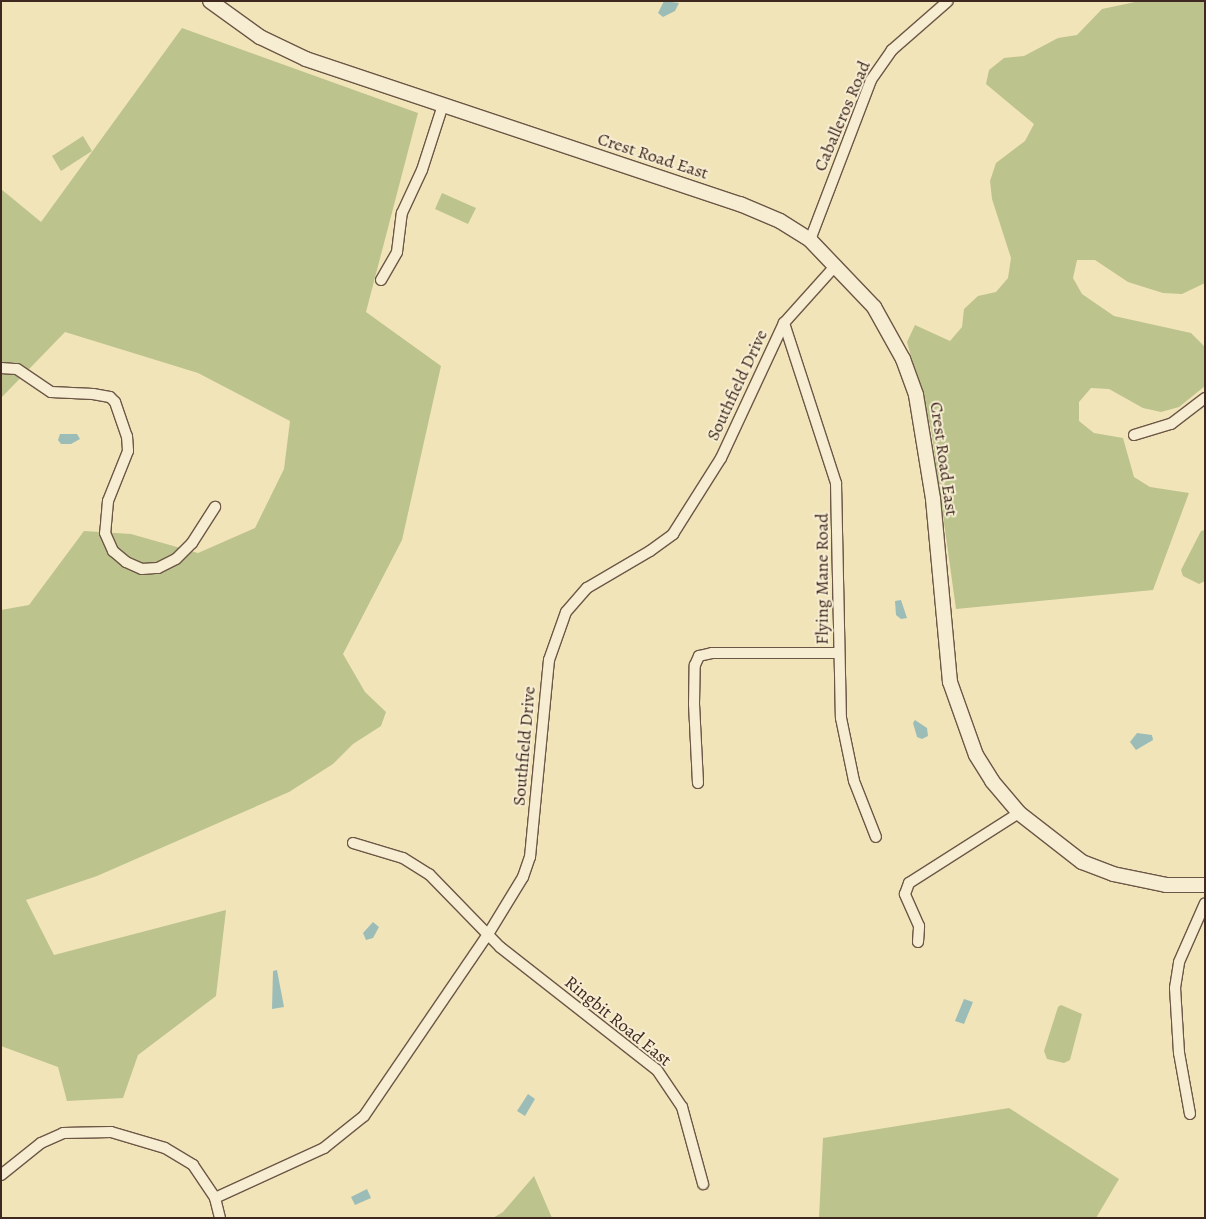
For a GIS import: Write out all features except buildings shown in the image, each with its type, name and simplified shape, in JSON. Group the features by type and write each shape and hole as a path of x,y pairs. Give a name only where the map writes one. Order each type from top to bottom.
{"street":[{"name":"Crest Road East","path":"210,1 260,37 306,59 740,204 780,221 810,240 836,265 874,307 903,359 916,395 933,499 950,682 976,755 992,781 1019,813 1062,849 1082,862 1113,874 1166,885 1205,885"},
{"name":"Caballeros Road","path":"810,240 871,80 892,50 948,1"},
{"path":"381,280 397,252 402,213 422,170 443,105"},
{"name":"Southfield Drive","path":"215,1198 324,1148 364,1116 487,936 520,884 530,857 549,660 558,628 566,612 587,588 650,551 673,534 721,458 784,323 836,265"},
{"name":"Flying Mane Road","path":"784,323 836,483 840,534 838,685 846,749 854,781 876,837"},
{"path":"1,368 18,369 51,392 101,396 115,402 127,436 128,451 108,501 105,533 113,551 126,562 142,569 158,568 176,559 192,544 215,507"},
{"path":"1134,435 1171,424 1205,398"},
{"path":"698,783 694,704 699,656 712,653 838,653"},
{"path":"918,942 919,926 905,894 909,883 1019,813"},
{"name":"Ringbit Road East","path":"353,843 417,864 487,936 657,1070 682,1107 703,1184"},
{"path":"1190,1114 1179,1053 1175,988 1179,962 1205,903"},
{"path":"1,1175 41,1143 54,1137 100,1130 148,1142 179,1156 206,1180 215,1198 220,1218"}],"green space":[{"path":"1140,1 1205,1 1205,283 1182,294 1163,293 1128,282 1095,260 1077,260 1073,278 1082,294 1114,316 1191,333 1205,347 1205,386 1179,407 1161,412 1143,408 1109,389 1091,388 1079,402 1079,421 1094,433 1123,438 1134,477 1150,487 1189,493 1153,590 956,609 931,429 907,342 915,325 950,341 962,327 964,309 978,296 996,292 1008,278 1011,258 992,199 990,181 996,163 1025,141 1034,124 986,84 989,70 1004,58 1024,56 1058,38 1077,35 1102,9"},
{"path":"182,28 418,113 366,312 441,366 402,540 343,654 365,692 386,712 381,726 353,744 333,764 289,792 97,876 26,900 54,955 226,910 216,996 138,1055 123,1098 67,1101 58,1067 1,1046 1,610 29,605 84,531 131,534 198,553 255,528 284,469 290,421 198,373 65,332 1,398 1,189 41,222"},
{"path":"83,136 92,151 61,171 52,156"},
{"path":"442,193 476,208 468,224 435,209"},
{"path":"1205,530 1205,581 1199,584 1183,576 1181,570 1201,531"},
{"path":"1061,1005 1082,1014 1070,1060 1064,1063 1047,1059 1044,1051 1058,1007"},
{"path":"1009,1108 1119,1179 1096,1218 819,1218 823,1138"},
{"path":"534,1176 552,1218 493,1218 503,1212"}],"water":[{"path":"664,1 679,3 675,11 663,17 658,13"},
{"path":"60,434 77,434 80,439 71,444 61,444 58,440"},
{"path":"901,600 907,618 901,619 896,615 895,601"},
{"path":"915,720 927,728 928,736 922,739 917,737 913,723"},
{"path":"1137,733 1152,735 1153,740 1136,750 1130,742"},
{"path":"373,922 379,927 373,938 366,940 363,933"},
{"path":"277,970 284,1007 272,1009 273,971"},
{"path":"964,999 973,1002 964,1024 955,1021"},
{"path":"528,1094 535,1099 525,1116 517,1111"},
{"path":"367,1189 371,1198 355,1205 351,1197"}]}
